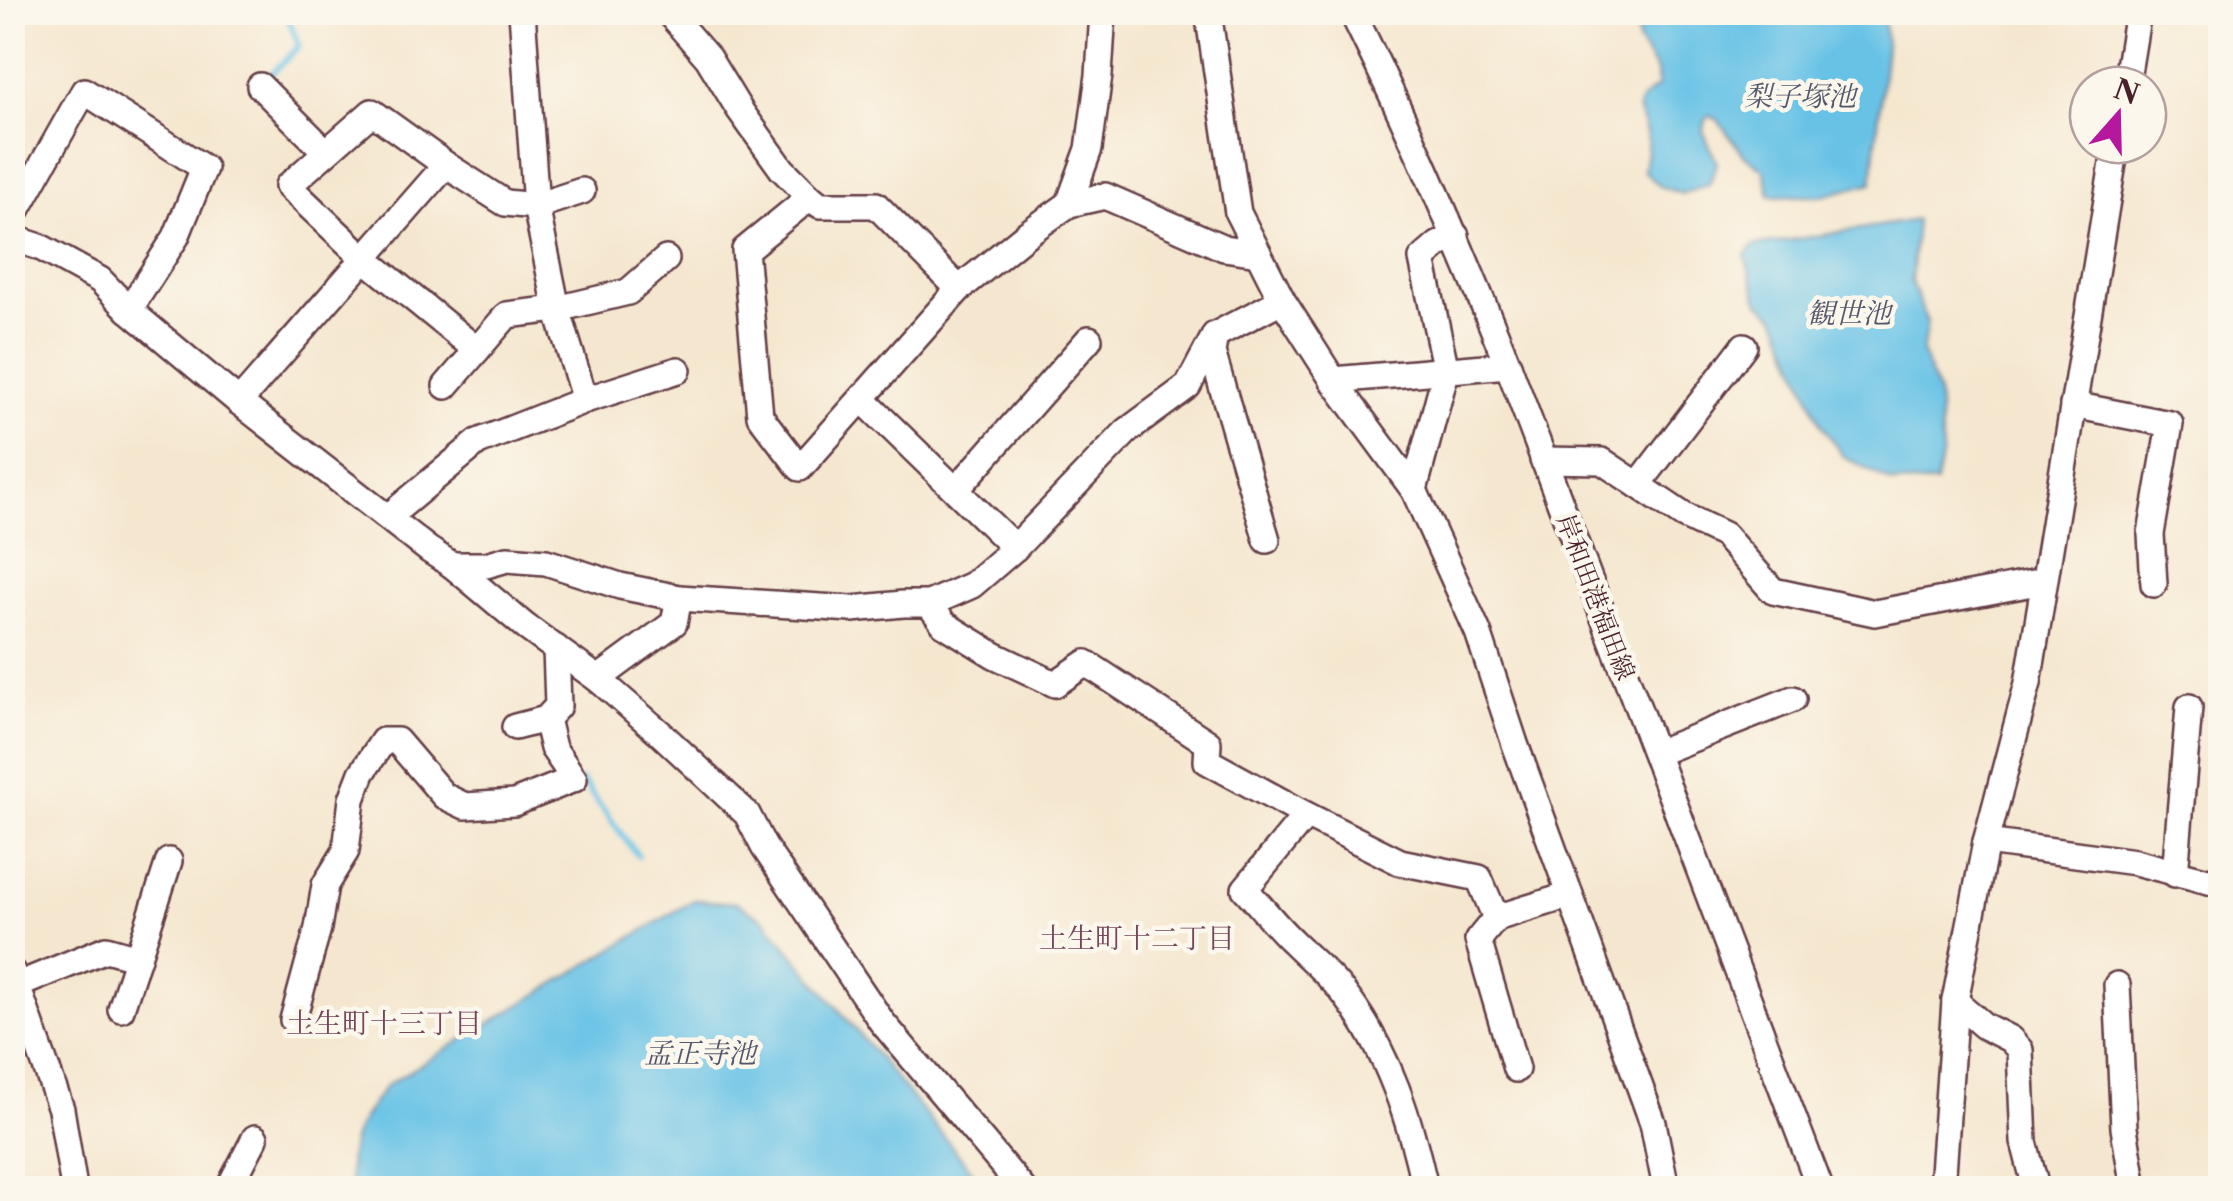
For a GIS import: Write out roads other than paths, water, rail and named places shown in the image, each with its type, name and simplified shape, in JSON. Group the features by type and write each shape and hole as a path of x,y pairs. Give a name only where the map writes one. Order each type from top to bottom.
{"street":[{"path":"522,12 536,206 557,310 586,400"},
{"path":"668,12 708,58 782,169 810,197 820,205 876,205 959,289"},
{"path":"1069,204 1089,149 1103,12"},
{"path":"1208,12 1238,213 1282,300 1414,490 1478,632 1653,1123 1666,1188"},
{"name":"岸和田港福田線","path":"1352,12 1456,236 1508,366 1820,1188"},
{"path":"2129,65 2138,12"},
{"path":"260,86 326,152"},
{"path":"12,219 84,91 204,168 176,237 129,310"},
{"path":"477,350 364,258 288,186 372,112 505,203 536,206 582,191"},
{"path":"1942,1188 1955,1002 1986,842 2028,683 2113,165"},
{"path":"239,402 446,166"},
{"path":"810,197 745,250 760,416 800,468 959,289 1069,204 1105,196 1224,248 1258,253"},
{"path":"1414,490 1446,370 1422,259 1438,244 1456,236"},
{"path":"12,238 40,247 100,280 129,310 239,402 598,679 660,732 747,814 764,847 882,1022 1022,1188"},
{"path":"446,386 508,315 557,310 628,292 666,259"},
{"path":"452,565 486,565 507,559 546,562 620,586 680,598 852,609 930,604 972,585 1015,548 1126,431 1188,386 1215,335 1282,300"},
{"path":"1215,335 1212,352 1266,540"},
{"path":"956,490 1088,338"},
{"path":"1638,486 1744,346"},
{"path":"1334,380 1508,366"},
{"path":"388,517 478,442 678,370"},
{"path":"862,399 1015,548"},
{"path":"2073,405 2170,424 2151,534 2154,584"},
{"path":"1543,460 1602,461 1684,516 1724,536 1773,591 1875,613 2043,580"},
{"path":"598,679 674,623 680,598"},
{"path":"930,604 944,624 994,655 1055,684 1086,663 1208,743 1207,761 1400,862 1479,878 1496,918"},
{"path":"514,727 546,719 558,706 556,648"},
{"path":"1656,753 1779,696"},
{"path":"2175,874 2189,707"},
{"path":"293,1020 325,886 346,850 352,799 362,773 383,742 397,741 444,796 465,806 514,803 574,779 553,748 546,719"},
{"path":"1306,815 1245,889 1345,994 1364,1023 1386,1061 1414,1136 1425,1188"},
{"path":"1986,842 2134,862 2220,884"},
{"path":"121,1009 170,861"},
{"path":"1516,1069 1478,940 1496,918 1570,895"},
{"path":"74,1188 61,1109 15,979 106,950 138,958"},
{"path":"2117,985 2124,1128 2134,1188"},
{"path":"1955,1002 2020,1050 2024,1142 2036,1188"},
{"path":"228,1188 256,1138"}],"water":[{"name":"梨子塚池","path":"1637,13 1884,13 1886,45 1872,183 1822,196 1770,196 1764,170 1744,155 1717,119 1708,115 1703,131 1717,163 1709,184 1683,194 1659,186 1644,171 1647,141 1639,104 1658,86 1657,72 1638,41"},
{"name":"観世池","path":"1916,220 1911,282 1927,322 1922,353 1938,394 1942,451 1936,484 1893,483 1842,455 1821,424 1776,316 1758,301 1745,256 1754,246"},
{"name":"孟正寺池","path":"694,900 737,903 765,920 986,1188 351,1188 350,1157 356,1132 387,1085"}],"waterway":[{"path":"263,82 299,46 288,12"},
{"path":"582,781 638,856"}],"district":[{"name":"土生町十二丁目","path":"1137,938"},
{"name":"土生町十三丁目","path":"384,1023"}]}
